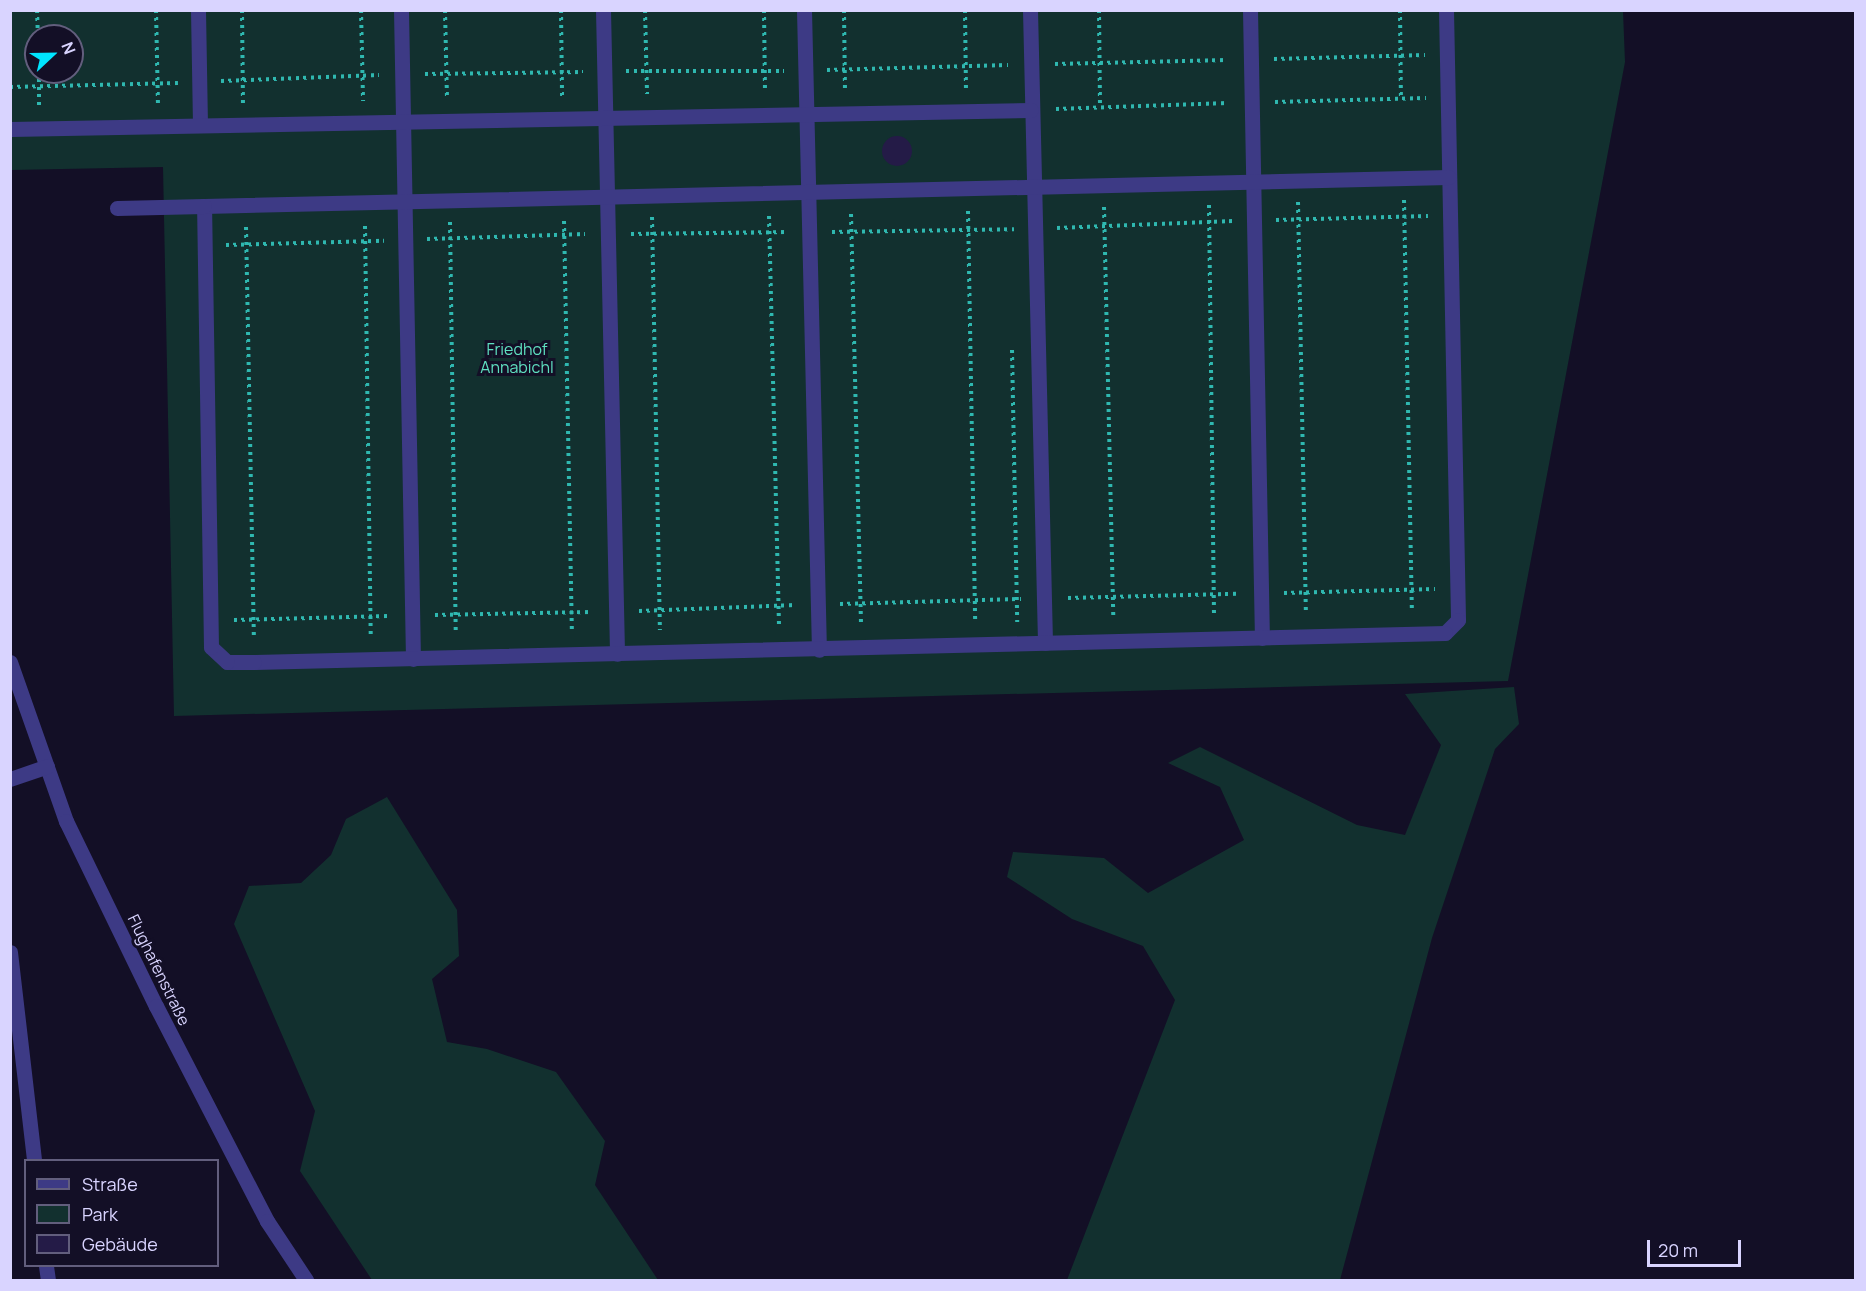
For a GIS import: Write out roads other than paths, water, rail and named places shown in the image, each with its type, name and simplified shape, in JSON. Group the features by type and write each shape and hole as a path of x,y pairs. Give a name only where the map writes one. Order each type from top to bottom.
{"street":[{"path":"198,10 200,125"},
{"path":"401,10 413,659"},
{"path":"603,10 616,654"},
{"path":"804,10 819,650"},
{"path":"1030,10 1045,643"},
{"path":"1250,10 1262,638"},
{"path":"204,206 211,647 227,662 819,650 1445,633 1458,620 1446,10"},
{"path":"10,129 1031,110"},
{"path":"117,208 651,196 1033,184 1449,177"},
{"name":"Flughafenstraße","path":"10,662 66,820 156,1005 267,1221 306,1281"},
{"path":"10,779 47,766"},
{"path":"10,952 34,1159"}],"park label":[{"name":"Friedhof Annabichl","path":"517,358"}]}
